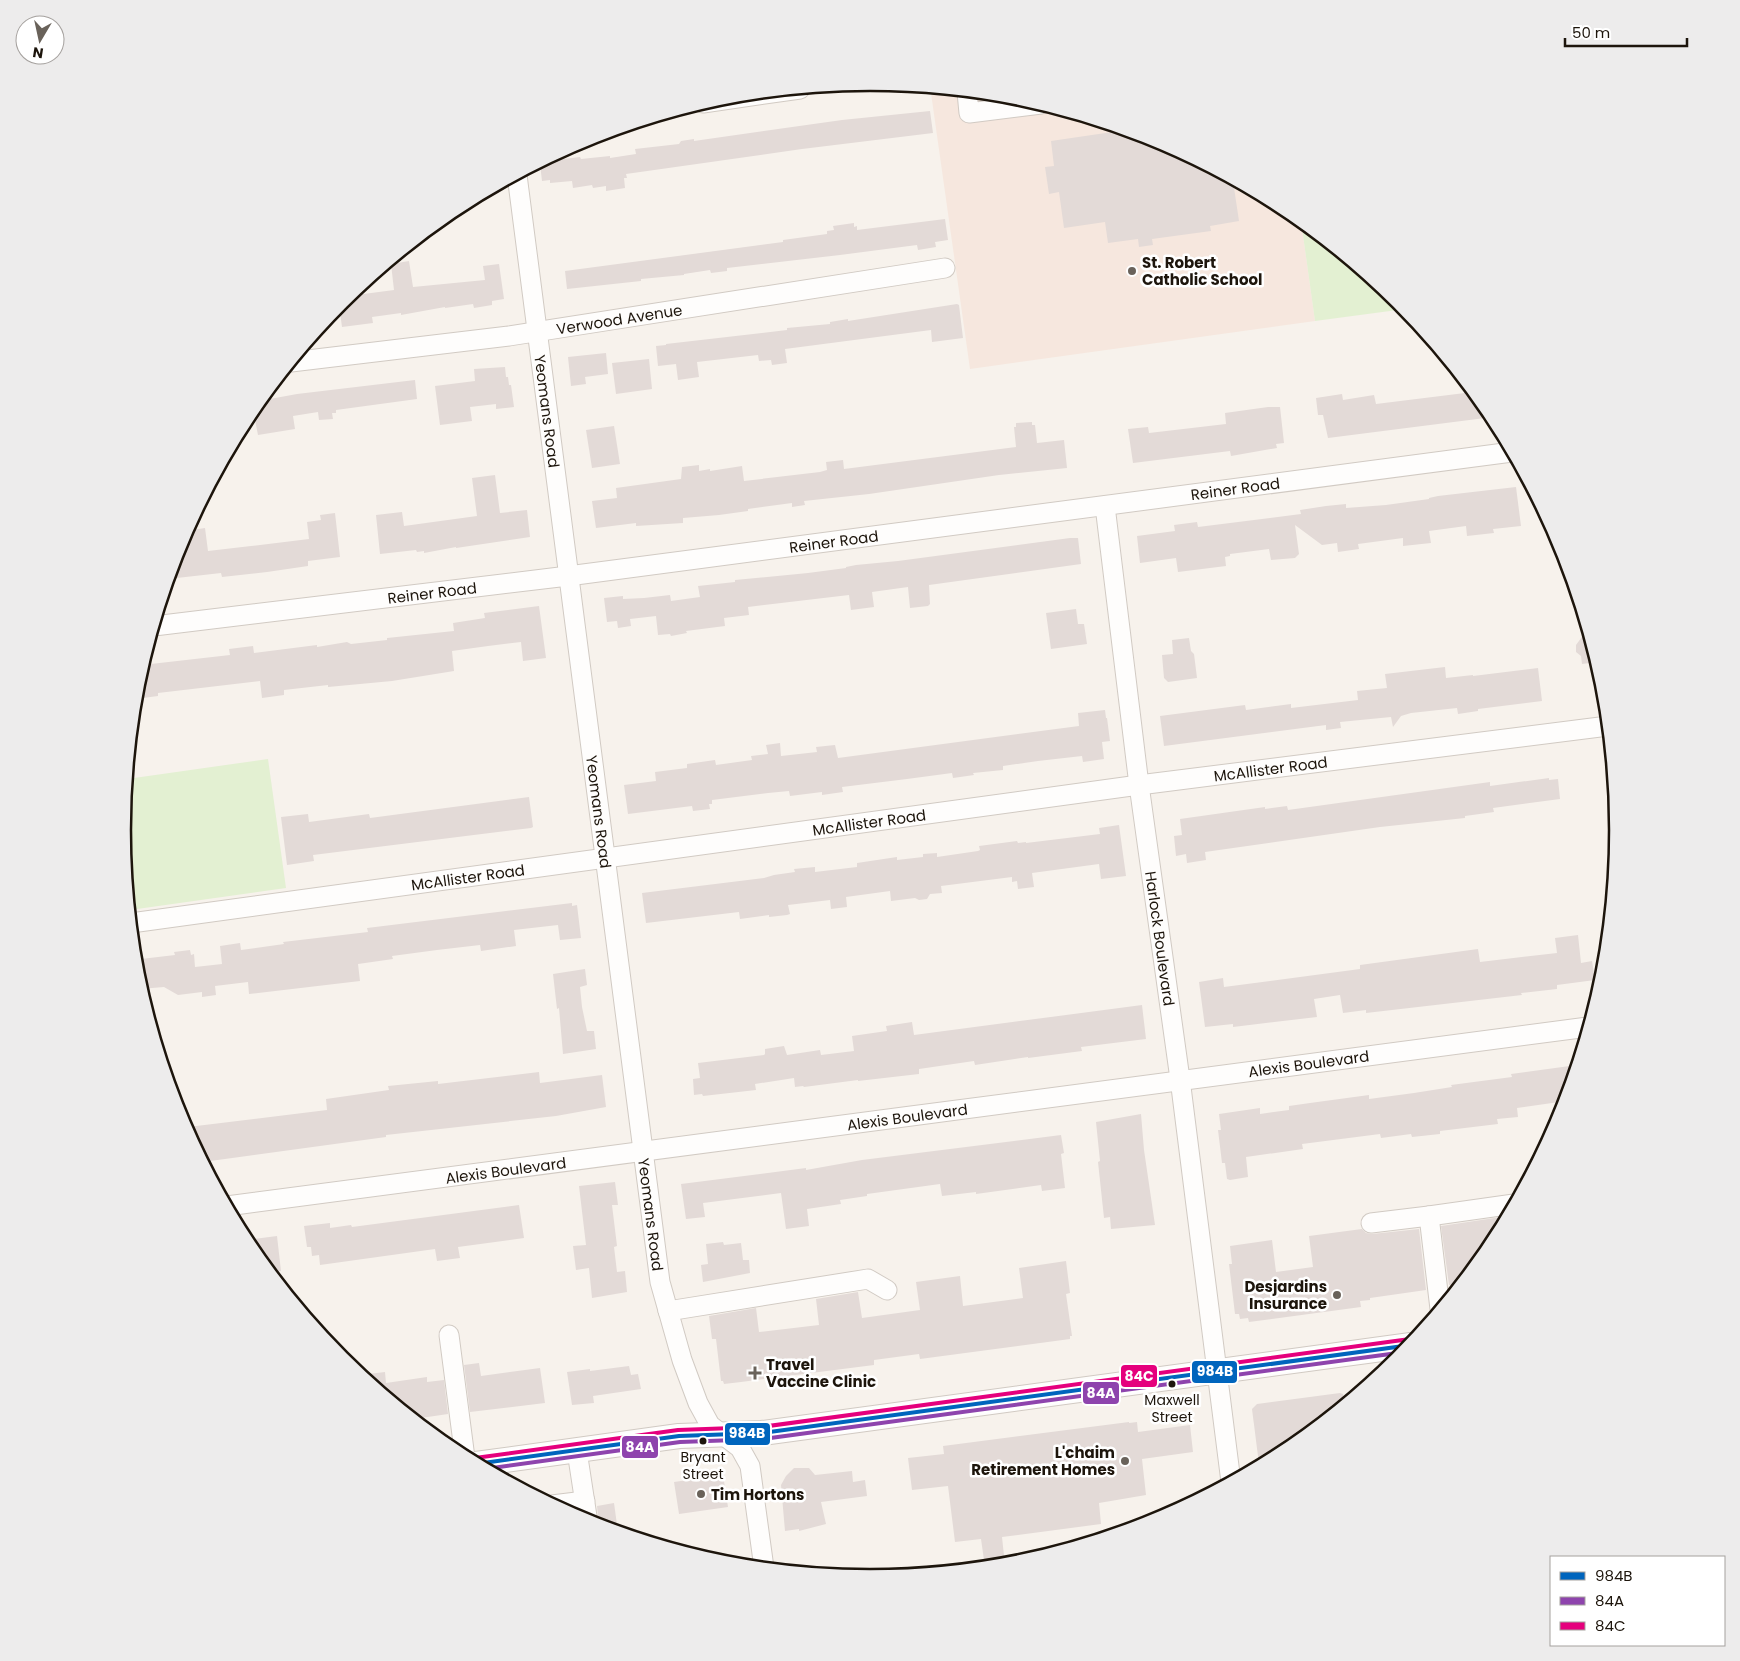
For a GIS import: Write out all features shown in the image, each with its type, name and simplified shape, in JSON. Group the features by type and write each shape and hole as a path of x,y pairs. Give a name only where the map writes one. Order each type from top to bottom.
{"main road":[{"path":"487,1463 679,1436 762,1433 1399,1347"}],"street":[{"path":"968,98 969,113 1021,107"},
{"name":"Yeomans Road","path":"518,181 660,1282 682,1360 698,1403 710,1424 723,1434"},
{"name":"Verwood Avenue","path":"299,361 536,332 946,268"},
{"name":"Reiner Road","path":"160,625 568,576 1505,453"},
{"name":"Harlock Boulevard","path":"1105,506 1139,785 1218,1372"},
{"name":"McAllister Road","path":"137,922 1139,785 1602,727"},
{"name":"Alexis Boulevard","path":"233,1205 643,1153 1180,1079 1582,1028"},
{"path":"1370,1223 1507,1205"},
{"path":"1428,1216 1439,1302"},
{"path":"668,1311 868,1279 887,1290"},
{"path":"449,1335 464,1448"},
{"path":"1218,1372 1230,1476"},
{"path":"723,1434 740,1448 750,1466 763,1561"},
{"path":"577,1451 587,1513"},
{"path":"565,1503 585,1501"}],"shaded area":[{"name":"St. Robert Catholic School","path":"931,94 1014,105 1108,130 1197,167 1240,190 1302,231 1315,321 970,369"}],"green space":[{"path":"1302,231 1357,275 1395,310 1315,321"},
{"path":"268,759 286,888 135,909 132,879 132,778"}],"building":[{"path":"930,111 933,133 626,174 627,178 624,178 625,188 606,191 606,186 593,188 592,185 573,188 572,181 550,183 550,180 542,181 541,168 561,159 610,156 610,158 636,154 635,149 679,144 681,141 694,139 694,141 842,120"},
{"path":"1113,132 1153,148 1197,167 1234,187 1239,221 1210,226 1211,231 1152,239 1153,245 1139,247 1138,239 1108,243 1105,222 1064,228 1059,192 1049,194 1045,167 1054,166 1051,141"},
{"path":"945,219 948,240 935,242 936,247 918,250 917,245 727,268 727,271 711,273 710,270 684,275 641,279 641,281 567,289 565,271 783,242 783,240 827,234 827,231 834,230 833,226 854,223 854,227 857,226 857,230"},
{"path":"409,261 413,287 485,280 483,266 499,264 504,299 492,301 492,305 474,308 473,304 401,315 401,313 372,317 373,323 342,327 340,315 362,294 394,290 391,268 397,263"},
{"path":"959,305 963,338 932,342 931,330 785,349 787,363 772,365 771,360 759,361 758,355 697,362 699,377 678,380 676,364 658,366 656,346 830,324 830,322 848,319 848,321"},
{"path":"606,353 608,374 585,377 586,384 571,386 568,357"},
{"path":"649,359 652,389 616,394 612,363"},
{"path":"505,367 506,377 508,377 509,385 511,385 514,407 496,409 496,404 470,407 472,421 440,425 435,386 475,381 474,369"},
{"path":"415,380 417,399 336,410 336,413 332,413 333,419 319,420 318,412 293,416 295,429 258,435 255,420 270,399"},
{"path":"1465,393 1484,418 1328,438 1323,415 1318,415 1316,398 1342,394 1343,400 1374,395 1376,404"},
{"path":"1280,407 1284,443 1276,444 1277,448 1231,456 1230,451 1133,463 1128,429 1148,427 1149,433 1226,424 1225,413"},
{"path":"1032,422 1032,425 1035,425 1037,443 1064,440 1067,468 999,475 869,494 804,501 805,505 792,507 792,503 719,515 683,518 683,523 636,526 636,523 596,528 592,501 617,498 616,488 681,479 682,467 699,465 699,471 710,469 710,471 742,466 744,481 820,472 827,470 826,462 843,460 844,469 1016,447 1014,427 1016,427 1016,423"},
{"path":"614,426 620,464 592,468 586,430"},
{"path":"495,475 500,513 527,510 530,537 424,553 424,551 417,552 416,550 380,554 376,515 402,512 404,526 477,516 472,478"},
{"path":"1516,487 1521,526 1493,529 1494,533 1467,536 1466,526 1429,531 1431,543 1403,546 1403,538 1358,544 1359,549 1338,552 1337,543 1322,545 1295,525 1299,554 1295,558 1271,560 1269,549 1230,554 1230,556 1225,557 1226,566 1178,572 1176,558 1140,563 1137,536 1175,531 1174,525 1197,522 1198,527 1301,514 1300,510 1326,506 1346,504 1346,508 1386,505 1438,496"},
{"path":"335,513 340,557 308,561 308,566 267,572 222,577 221,573 176,578 195,530 205,528 208,551 309,539 307,522 321,520 320,515"},
{"path":"1078,538 1081,564 929,585 930,604 928,606 910,608 908,587 872,592 874,607 851,610 849,595 748,607 749,615 724,618 725,626 686,631 687,633 671,636 670,634 658,635 656,616 630,619 631,626 618,628 617,621 607,622 604,598 623,596 623,599 670,595 671,601 700,597 698,586 735,582 735,580 808,573 856,565"},
{"path":"539,606 546,658 523,661 521,642 452,651 454,671 392,681 284,690 284,695 262,698 260,681 158,693 158,696 143,698 150,664 230,655 229,649 253,646 254,653 347,642 351,644 454,631 453,623 485,618 484,613"},
{"path":"1076,609 1078,624 1084,624 1087,644 1051,649 1046,613"},
{"path":"1583,636 1590,663 1582,664 1581,656 1576,652 1576,645"},
{"path":"1189,638 1191,651 1194,654 1197,678 1168,682 1164,678 1162,655 1173,654 1172,640"},
{"path":"1445,667 1446,678 1538,668 1542,701 1478,709 1478,711 1458,714 1457,708 1411,713 1401,716 1393,727 1391,717 1340,722 1341,728 1326,730 1326,725 1164,746 1160,716 1245,705 1246,710 1291,704 1291,708 1358,700 1357,691 1387,688 1385,674"},
{"path":"1105,710 1110,741 1102,742 1104,759 1083,762 1082,756 1038,761 1003,766 1003,770 973,773 974,775 953,778 952,773 842,787 843,792 822,795 822,792 790,796 789,791 768,793 712,800 712,804 709,804 710,809 693,811 692,806 628,814 624,785 656,781 655,772 687,768 687,764 715,760 716,765 752,760 751,756 768,754 766,745 780,743 781,756 817,752 816,747 835,745 838,758 1079,726 1078,713"},
{"path":"1549,778 1549,780 1558,779 1560,799 1493,808 1494,812 1465,816 1465,818 1380,827 1205,852 1206,860 1187,863 1186,854 1176,856 1174,836 1182,835 1180,819 1265,807 1265,809 1287,806 1288,810 1490,782 1490,786"},
{"path":"529,797 533,827 531,828 313,855 314,861 287,865 281,817 308,814 309,822 369,814 370,818"},
{"path":"1119,825 1126,876 1101,879 1099,864 1032,873 1034,887 1018,889 1017,881 1012,882 1012,877 941,886 942,893 930,894 927,899 919,900 915,898 891,901 890,891 846,897 847,907 831,909 830,900 788,905 790,914 787,915 769,917 769,915 740,919 739,912 646,923 642,893 764,878 795,872 794,869 815,867 815,872 857,867 857,863 897,857 897,860 923,857 923,854 937,853 937,857 978,851 980,850 979,846 1017,841 1018,843 1026,843 1100,834 1099,828"},
{"path":"572,903 572,906 577,905 581,938 560,940 558,925 514,930 516,946 481,951 480,945 392,956 393,959 358,964 360,981 249,994 248,982 215,986 216,995 202,997 202,992 178,995 164,987 148,988 142,959 175,955 174,952 190,950 191,955 194,954 195,967 222,964 220,946 240,943 241,950 284,944 283,942 368,932 367,928"},
{"path":"1578,935 1581,963 1592,961 1594,980 1557,985 1557,989 1521,993 1522,995 1366,1013 1366,1010 1343,1013 1340,995 1314,999 1317,1017 1233,1027 1233,1024 1205,1027 1199,982 1223,978 1224,987 1360,969 1360,965 1478,949 1480,962 1557,953 1555,938"},
{"path":"585,969 587,985 580,987 582,1007 587,1031 594,1031 596,1049 563,1054 559,1008 557,1009 553,974"},
{"path":"1142,1005 1146,1039 1081,1047 1082,1051 975,1065 974,1061 919,1069 919,1074 804,1087 795,1087 794,1078 755,1084 756,1090 703,1096 702,1094 694,1095 693,1079 700,1078 698,1063 764,1055 765,1049 784,1046 787,1055 820,1050 821,1055 854,1051 852,1036 887,1031 886,1026 912,1022 914,1035"},
{"path":"1571,1066 1557,1102 1517,1108 1518,1117 1497,1119 1498,1124 1440,1131 1440,1134 1412,1137 1411,1134 1381,1138 1380,1134 1302,1144 1303,1149 1246,1157 1248,1177 1227,1179 1225,1163 1222,1163 1218,1130 1221,1130 1219,1114 1260,1108 1260,1114 1289,1110 1289,1106 1310,1103 1369,1095 1369,1099 1414,1093 1452,1087 1451,1085 1512,1077 1511,1074"},
{"path":"539,1072 540,1083 602,1075 606,1107 556,1116 386,1135 386,1137 209,1161 193,1126 327,1110 326,1099 389,1090 388,1086 438,1081 438,1084"},
{"path":"1141,1114 1144,1150 1155,1225 1111,1229 1110,1217 1104,1218 1096,1122"},
{"path":"1061,1135 1064,1153 1061,1154 1065,1188 1042,1191 1041,1185 976,1194 976,1192 942,1196 940,1184 867,1194 867,1196 840,1200 841,1204 807,1209 809,1226 786,1229 781,1193 703,1203 705,1217 686,1219 681,1184 806,1168 806,1170 862,1160"},
{"path":"615,1182 618,1205 612,1205 617,1246 614,1247 617,1272 625,1271 627,1292 592,1298 589,1268 576,1270 573,1246 586,1245 579,1186"},
{"path":"519,1205 524,1238 458,1247 460,1258 437,1261 435,1249 320,1265 319,1255 312,1256 311,1247 307,1247 304,1226 330,1223 330,1228 351,1225 352,1227"},
{"path":"1499,1217 1485,1241 1453,1285 1449,1285 1441,1226"},
{"path":"1362,1229 1366,1233 1372,1234 1419,1229 1426,1290 1370,1298 1370,1300 1360,1301 1361,1307 1249,1322 1248,1318 1240,1319 1239,1314 1235,1314 1229,1264 1232,1264 1230,1246 1272,1240 1276,1272 1313,1267 1309,1236"},
{"path":"277,1236 281,1271 277,1272 254,1239"},
{"path":"723,1242 724,1245 741,1243 743,1260 749,1260 750,1273 703,1282 701,1265 708,1264 706,1244"},
{"path":"1066,1261 1070,1293 1066,1294 1072,1336 1070,1336 1070,1339 920,1359 919,1354 874,1360 874,1365 741,1382 724,1384 721,1381 716,1339 712,1339 709,1316 756,1308 759,1332 819,1325 816,1299 858,1292 862,1318 920,1310 916,1282 960,1276 963,1306 1023,1298 1019,1268"},
{"path":"479,1363 481,1376 540,1368 545,1403 470,1412 464,1365"},
{"path":"629,1366 631,1375 638,1374 641,1389 593,1396 594,1403 572,1405 567,1372"},
{"path":"385,1372 386,1383 427,1377 427,1382 444,1380 448,1414 421,1418 370,1374"},
{"path":"1340,1393 1343,1394 1343,1397 1320,1417 1258,1459 1252,1409 1257,1404"},
{"path":"1137,1422 1138,1432 1190,1425 1193,1452 1142,1459 1146,1495 1099,1503 1101,1524 1002,1537 1004,1557 984,1560 981,1539 955,1542 948,1486 912,1490 908,1458 944,1454 943,1446"},
{"path":"794,1468 809,1468 815,1475 852,1471 853,1482 865,1480 867,1496 821,1502 826,1524 799,1531 799,1529 785,1531 781,1485"},
{"name":"Tim Hortons","path":"723,1475 728,1507 679,1514 674,1482"},
{"path":"614,1503 617,1525 598,1517 597,1506"}],"transit line":[{"name":"84C","path":"479,1457 678,1430 761,1427 1406,1340"},
{"name":"984B","path":"487,1463 679,1436 762,1433 1399,1347"},
{"name":"84A","path":"495,1468 680,1442 763,1439 1392,1354"}],"place":[{"name":"St. Robert Catholic School","path":"1132,271"},
{"name":"Desjardins Insurance","path":"1337,1295"},
{"name":"Travel Vaccine Clinic","path":"755,1373"},
{"name":"Maxwell Street","path":"1172,1384"},
{"name":"Bryant Street","path":"703,1441"},
{"name":"L'chaim Retirement Homes","path":"1125,1461"},
{"name":"Tim Hortons","path":"701,1494"}]}
